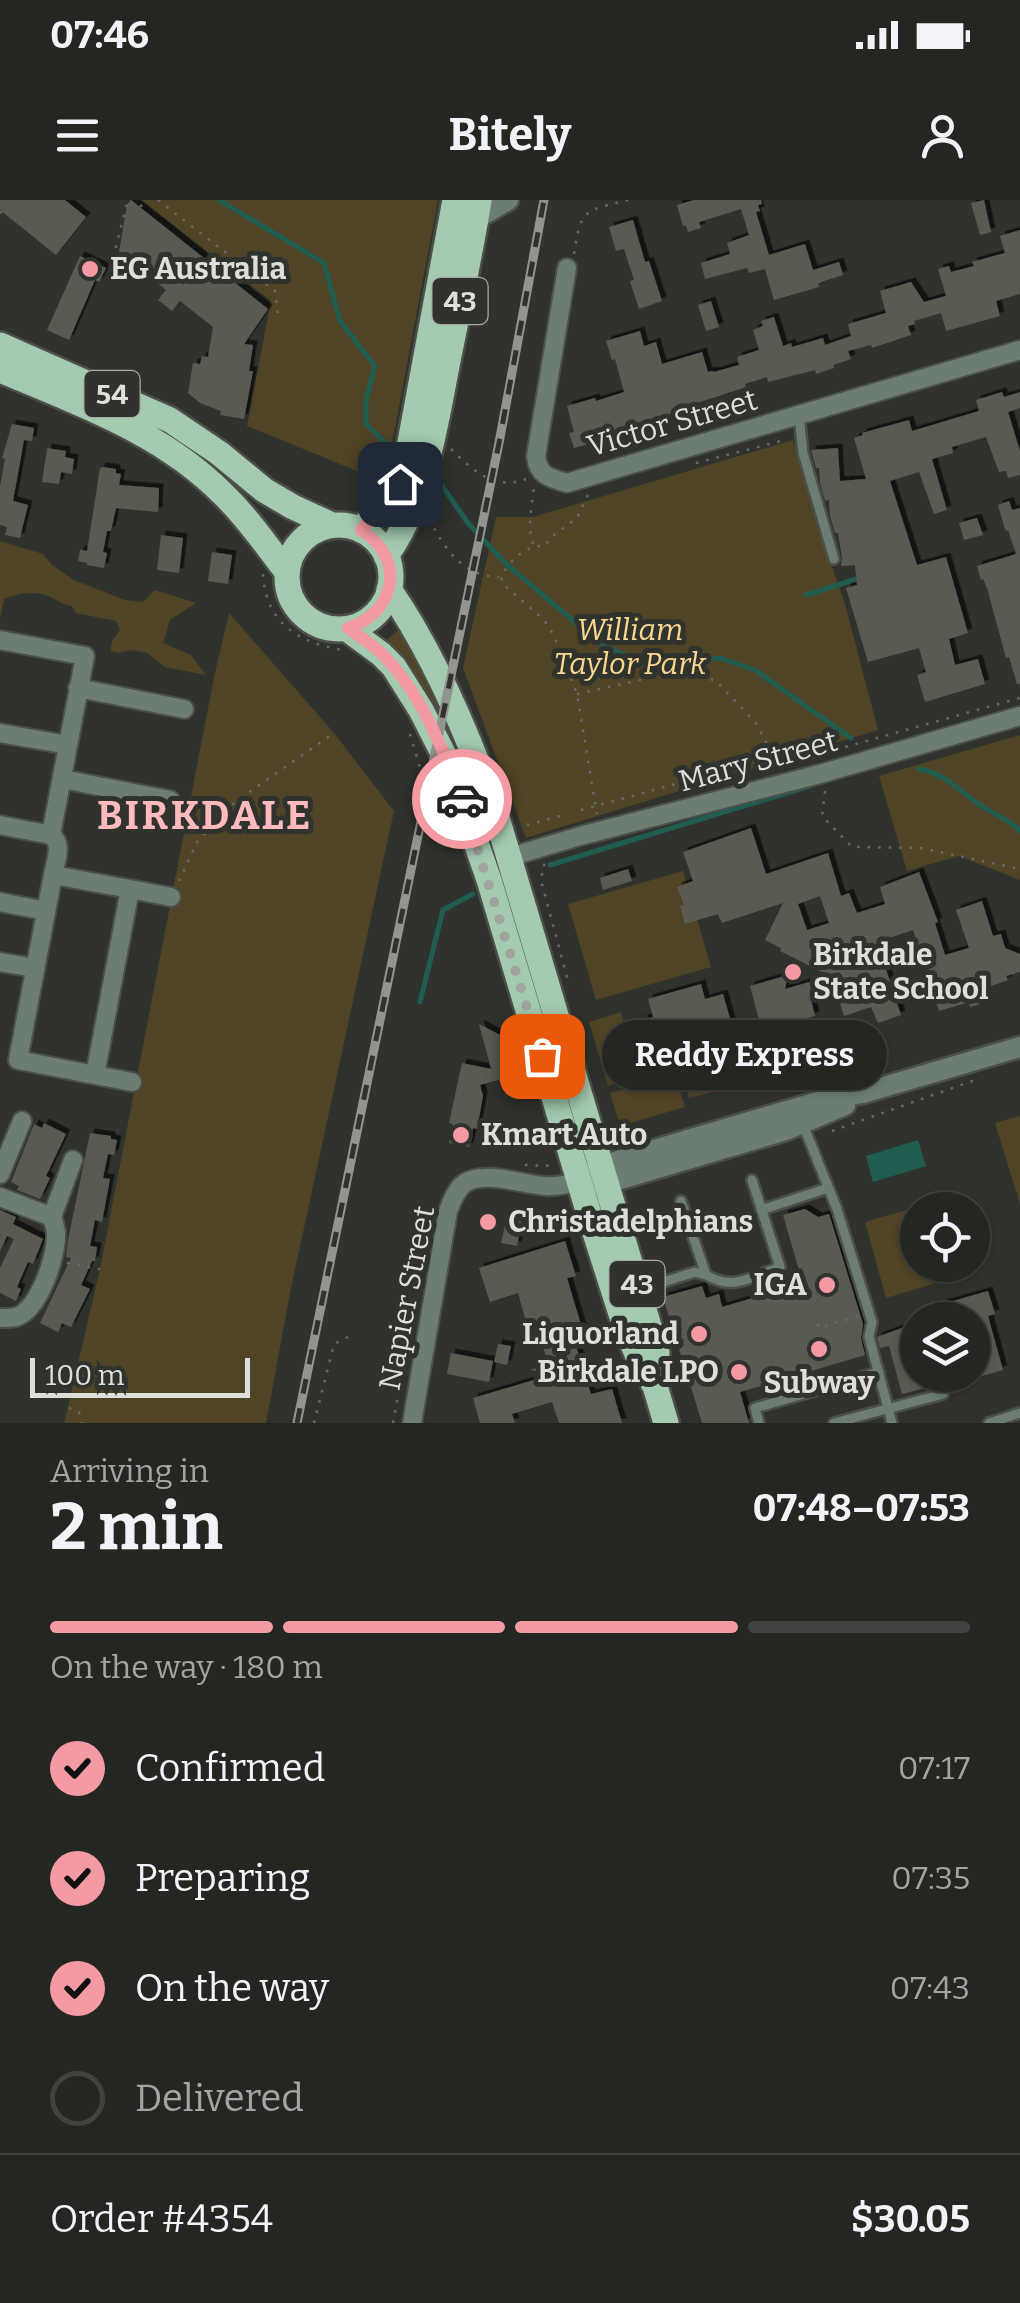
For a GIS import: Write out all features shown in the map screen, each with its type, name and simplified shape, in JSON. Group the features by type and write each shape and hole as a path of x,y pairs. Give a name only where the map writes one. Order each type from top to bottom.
{"main road":[{"name":"43","path":"361,530 395,492 405,469 455,200"},
{"name":"43","path":"478,210 414,504 397,542 386,556 390,589 464,730 510,857 658,1353 655,1386"},
{"name":"54","path":"0,345 170,420 220,453 264,490 332,525"},
{"name":"54","path":"0,370 116,420 181,458 246,518 275,570"},
{"path":"275,570 301,541 315,530 332,525 361,530 380,545 386,556"},
{"name":"43","path":"275,570 303,615 382,654 421,710 448,765 489,880 621,1314 640,1362 655,1386 666,1423"},
{"path":"350,641 384,603 390,589"}],"street":[{"path":"478,210 508,200"},
{"name":"Victor Street","path":"567,268 536,456 539,473 567,482 1020,350"},
{"path":"0,640 85,656 52,834"},
{"path":"78,688 184,709"},
{"name":"Mary Street","path":"510,857 1020,716"},
{"path":"0,732 68,745"},
{"path":"62,779 170,800"},
{"path":"0,825 52,834 59,846 18,1060 132,1082"},
{"path":"53,875 171,898"},
{"path":"96,1074 130,890"},
{"path":"0,902 46,911"},
{"path":"0,962 35,968"},
{"path":"579,1182 841,1107 863,1093 1020,1047"},
{"path":"0,1174 22,1121"},
{"path":"0,1318 18,1317 37,1298 53,1260 56,1232 52,1218 74,1160"},
{"name":"Napier Street","path":"412,1423 448,1211 458,1190 471,1180 487,1178 553,1187 579,1182"},
{"path":"0,1197 52,1218"}],"lane":[{"path":"799,414 803,453 834,559"},
{"path":"800,1116 837,1209 872,1322 869,1337 892,1423"},
{"path":"639,1290 695,1272 735,1284 780,1267 752,1180"},
{"path":"761,1210 828,1188"},
{"path":"682,1201 706,1275"},
{"path":"759,1423 755,1408 878,1372"},
{"path":"834,1423 943,1394"},
{"path":"989,1423 1020,1413"}],"path":[{"path":"113,258 128,200"},
{"path":"141,200 141,207"},
{"path":"158,200 276,291 278,315"},
{"path":"567,268 574,258 578,223 589,210 628,200"},
{"path":"681,467 782,440 774,422"},
{"path":"450,448 483,477 508,483 539,473 531,512 530,535 534,545"},
{"path":"500,577 526,550 534,545 545,546 577,518 587,496 596,490"},
{"path":"414,504 427,514 453,558 465,568 500,577"},
{"path":"275,570 266,594 279,622 310,642 350,641"},
{"path":"500,577 544,620 577,694 601,832"},
{"path":"577,694 672,673 715,680 756,723 771,752 801,753 820,774 825,792 822,816 852,846 922,848 1020,869"},
{"path":"581,810 763,760 806,758 1020,698"},
{"path":"407,722 423,778 446,820"},
{"path":"171,898 197,842 235,802 334,733"},
{"path":"527,825 563,815"},
{"path":"565,841 558,854 542,867 542,884 568,980"},
{"path":"821,1135 983,1077"},
{"path":"53,1260 100,1269"},
{"path":"818,1324 819,1328 869,1312"},
{"path":"314,1423 334,1344 350,1336"},
{"path":"393,1423 406,1354"},
{"path":"68,1408 78,1412 82,1423"}],"green space":[{"path":"141,200 438,200 389,460 383,472 374,478 247,426 271,301"},
{"name":"William Taylor Park","path":"793,440 845,604 878,730 526,838 463,668 496,517 533,517"},
{"path":"0,541 43,554 74,580 125,600 143,602 155,590 196,603 170,620 163,643 191,655 206,675 165,667 147,653 110,651 120,630 116,621 76,613 72,606 43,594 26,593 4,599 0,619"},
{"path":"229,613 334,733 394,811 290,1293 266,1423 64,1423 100,1269"},
{"path":"403,626 438,694 492,829 483,832 383,643"},
{"path":"1020,735 1020,880 959,856 907,871 879,776"},
{"path":"683,871 711,967 596,1000 568,904"},
{"path":"621,1012 640,1076 608,1086 589,1022"},
{"path":"724,1068 729,1088 689,1098 684,1078"},
{"path":"675,1075 685,1107 620,1126 610,1093"},
{"path":"1020,1116 1020,1204 995,1123"},
{"path":"900,1212 900,1282 940,1282 886,1298 865,1222"}],"water":[{"path":"918,1140 926,1166 873,1182 866,1156"}],"building":[{"path":"0,200 65,200 86,217 56,255 0,210"},
{"path":"131,200 268,309 244,344 253,345 249,371 253,371 244,419 220,415 221,411 200,403 188,393 193,363 200,364 202,356 208,357 213,327 180,301 172,311 158,300 166,290 119,252"},
{"path":"694,200 761,200 760,211 756,212 769,255 805,244 813,270 839,262 843,275 818,284 819,287 774,300 765,269 749,273 747,268 705,279 701,263 730,254 727,243 749,235 741,209 699,222 701,228 688,232 677,205"},
{"path":"984,200 991,232 980,235 971,203"},
{"path":"633,220 662,301 639,309 624,249 616,251 609,227"},
{"path":"1020,230 1020,294 996,301 1000,316 946,331 941,313 914,321 908,326 911,335 848,351 851,359 833,365 834,368 768,382 767,377 679,409 681,416 663,424 648,428 647,423 574,448 567,406 624,392 606,341 640,331 644,346 656,342 662,364 702,352 708,372 739,365 737,357 759,350 753,330 763,326 761,321 774,317 783,346 823,338 825,345 851,336 848,324 886,313 880,291 911,282 924,302 946,296 938,269 949,266 951,272 1005,253 1000,236"},
{"path":"80,256 106,268 99,282 95,280 69,340 47,330"},
{"path":"711,301 719,327 706,331 698,305"},
{"path":"1002,392 1004,397 1020,392 1020,408 1008,412 1020,451 1020,475 1008,478 1006,471 999,472 986,437 952,447 953,453 932,459 947,510 934,514 919,472 890,481 917,565 946,557 968,633 949,639 955,665 978,659 985,684 925,702 917,675 926,672 919,648 868,662 846,588 857,585 855,565 841,566 838,533 811,450 838,448 840,481 866,479 854,438 909,420 912,431 979,411 976,400"},
{"path":"12,424 34,428 32,441 24,440 13,501 28,505 20,538 5,535 7,527 0,525 5,459 2,458"},
{"path":"47,448 66,451 65,457 74,459 72,474 61,472 59,484 42,482"},
{"path":"103,467 121,474 119,485 159,488 158,512 116,508 111,531 107,531 104,568 78,561 80,550 87,551"},
{"path":"1009,501 1012,510 1020,508 1020,684 1009,657 1006,658 977,566 1016,554 998,505"},
{"path":"977,518 983,535 964,540 959,523"},
{"path":"161,535 183,538 179,573 157,570"},
{"path":"212,552 232,555 228,584 208,581"},
{"path":"751,828 766,874 828,853 841,896 849,893 857,913 885,904 880,887 919,872 938,922 935,923 945,955 969,948 956,910 982,901 993,936 1001,934 1005,948 1020,954 1020,972 980,990 984,1003 970,1007 969,1002 939,1011 913,930 877,942 901,1015 878,1023 871,1007 844,1016 837,993 811,1000 815,1016 761,1027 750,986 788,975 785,989 830,976 765,940 783,903 722,923 718,914 685,924 680,906 684,905 677,887 693,881 683,852","holes":["820,896 829,923 807,930 798,904"]},
{"path":"628,869 632,881 603,890 600,878"},
{"path":"701,984 705,999 723,994 735,1036 718,1041 722,1056 668,1071 663,1053 654,1056 643,1019 653,1017 648,999"},
{"path":"848,1023 859,1057 826,1067 815,1033"},
{"path":"479,1024 502,1036 514,1074 520,1075 514,1076 519,1092 498,1080 480,1085 483,1096 469,1147 449,1143 453,1124 449,1123 462,1063 491,1069"},
{"path":"44,1123 66,1134 40,1199 17,1190 19,1186 11,1182 34,1124 42,1128"},
{"path":"90,1133 117,1140 114,1155 108,1154 103,1178 110,1179 102,1222 95,1220 90,1246 97,1247 95,1261 81,1285 90,1289 71,1327 62,1323 58,1332 40,1323 71,1258 66,1257 68,1240"},
{"path":"805,1209 818,1217 829,1214 863,1324 865,1355 740,1392 749,1423 702,1423 663,1297 702,1286 706,1298 719,1294 722,1307 790,1287 787,1274 799,1270 783,1215"},
{"path":"0,1210 16,1217 13,1224 43,1239 33,1264 28,1262 17,1287 21,1289 16,1301 0,1293 0,1268 14,1239 7,1236 0,1251"},
{"path":"507,1216 522,1219 517,1246 501,1243"},
{"path":"565,1241 576,1276 567,1278 581,1325 588,1329 592,1344 577,1349 591,1394 612,1389 622,1423 559,1423 552,1402 512,1414 515,1423 480,1423 473,1398 554,1374 530,1370 548,1364 540,1336 531,1339 518,1293 490,1302 479,1268"},
{"path":"988,1291 995,1314 990,1315 990,1302 950,1302"},
{"path":"990,1323 1003,1370 990,1374"},
{"path":"900,1329 900,1387 889,1346 880,1348 877,1337"},
{"path":"498,1344 511,1346 507,1365 494,1362"},
{"path":"451,1353 493,1361 489,1382 447,1374"}],"waterway":[{"path":"219,200 324,263 340,321 375,366 366,400 366,424 390,447"},
{"path":"440,483 468,523 507,565 601,644 649,667 720,658 755,670 851,738"},
{"path":"806,595 863,577"},
{"path":"919,769 945,779 1020,831"},
{"path":"550,865 810,786"},
{"path":"420,1002 443,910 473,894"}],"railway":[{"path":"297,1423 499,443 544,200"}],"way so far":[{"path":"462,799 542,1056"}],"place":[{"name":"EG Australia","path":"90,269"},
{"name":"Birkdale State School","path":"793,972"},
{"name":"Reddy Express","path":"542,1056"},
{"name":"Kmart Auto","path":"461,1135"},
{"name":"Christadelphians","path":"488,1222"},
{"name":"IGA","path":"827,1285"},
{"name":"Liquorland","path":"699,1334"},
{"name":"Subway","path":"819,1349"},
{"name":"Birkdale LPO","path":"739,1372"}],"district":[{"name":"BIRKDALE","path":"205,815"}],"route":[{"path":"400,484 361,530 372,536 386,556 390,589 374,615 348,628 382,654 407,685 434,733 462,799"}]}
